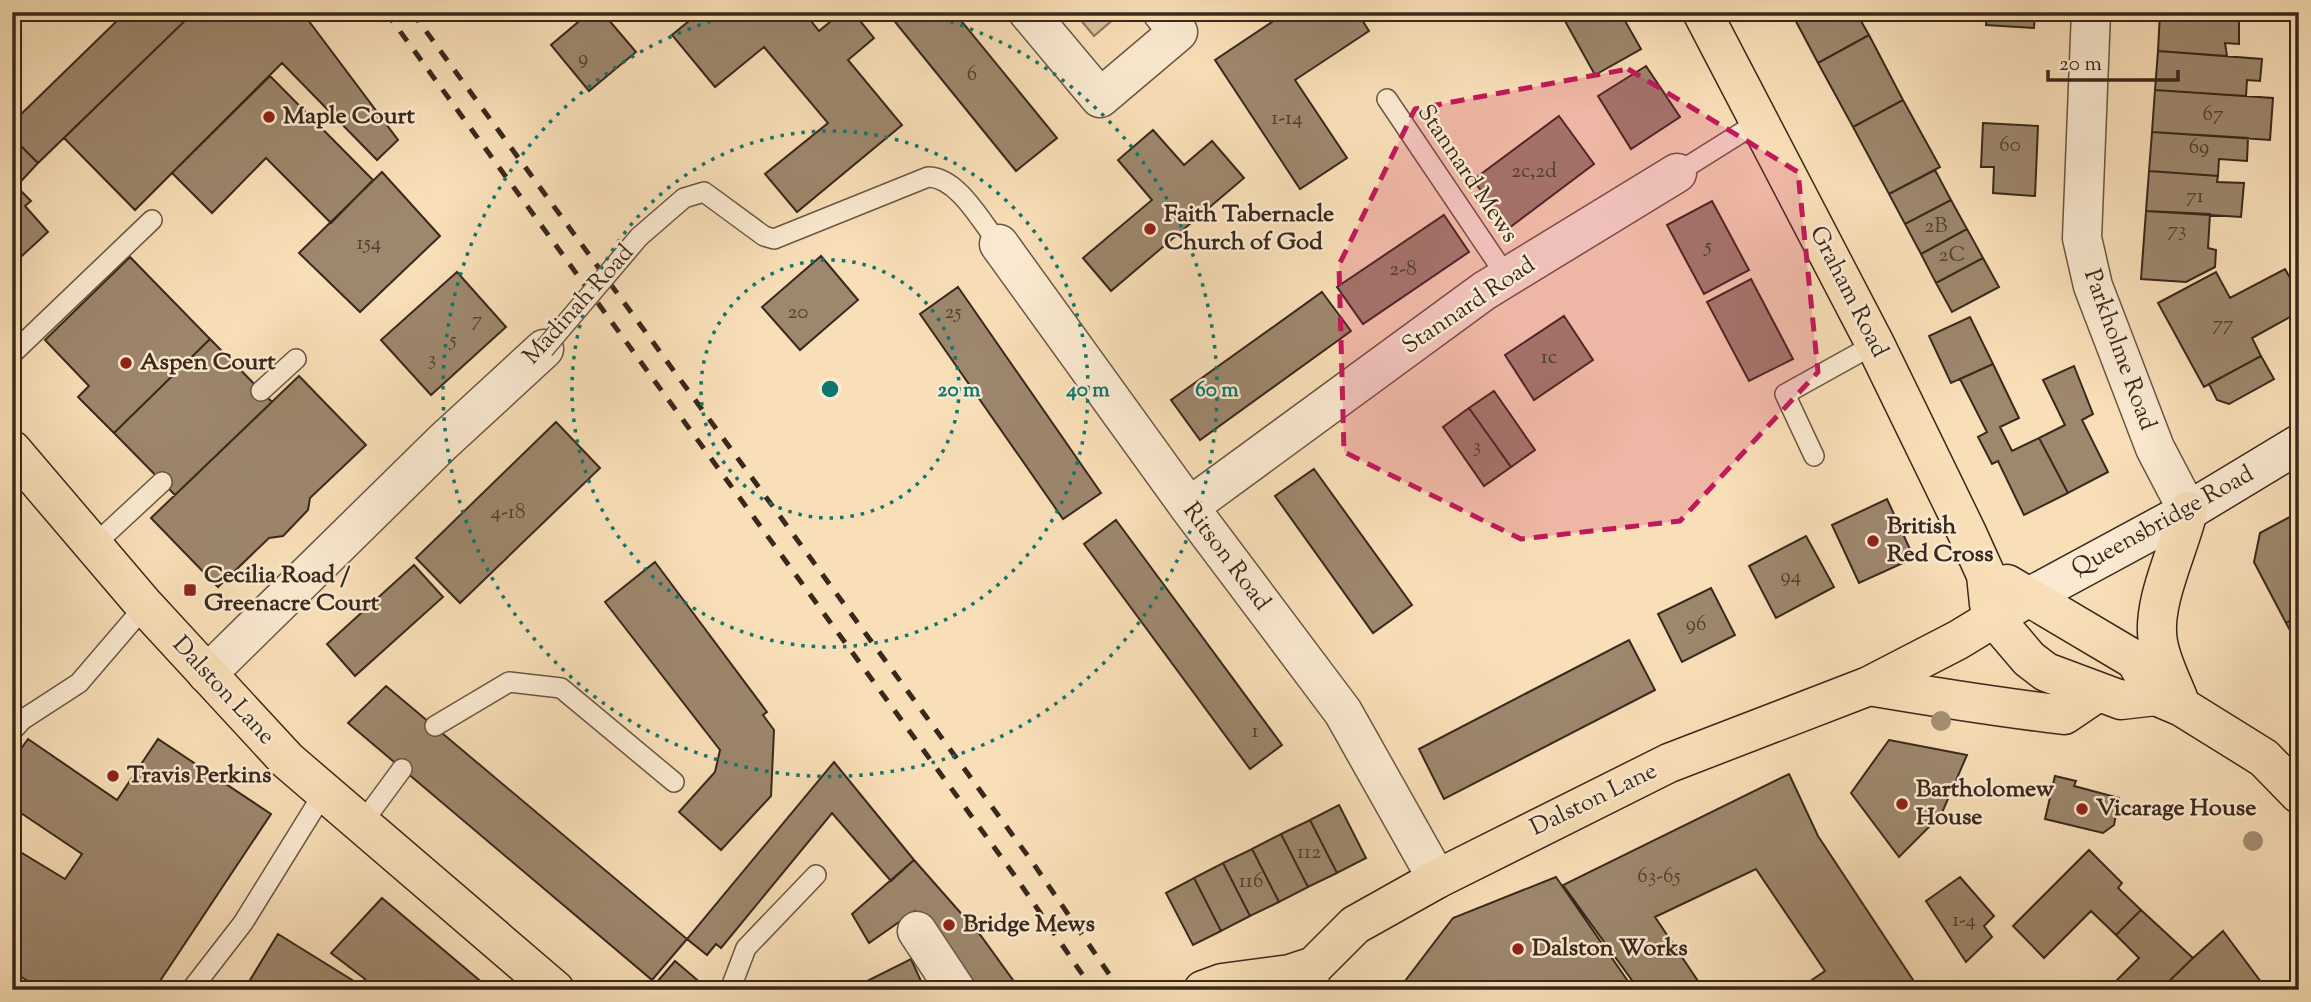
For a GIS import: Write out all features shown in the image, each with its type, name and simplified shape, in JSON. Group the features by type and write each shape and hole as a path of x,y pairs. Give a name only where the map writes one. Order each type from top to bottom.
{"main road":[{"name":"Graham Road","path":"1702,12 1875,344 1986,575 1989,604 1994,618"},
{"name":"Dalston Lane","path":"12,450 145,606 323,794 555,990"},
{"path":"2169,701 2158,642 2158,606 2180,546 2188,511"},
{"path":"1986,575 2135,660 2169,701 2264,758 2299,794"},
{"name":"Dalston Lane","path":"1203,990 1222,984 1290,974 1318,978 1355,925 1437,879 1669,763 1869,686 2027,598"},
{"path":"1994,618 2029,659 2046,672 2121,699 2169,701"},
{"path":"1869,686 1954,702 2002,704 2064,715 2098,692"}],"street":[{"path":"1028,12 1100,98 1178,32 1162,12"},
{"name":"Parkholme Road","path":"2091,12 2082,238 2093,286 2155,448 2188,511"},
{"name":"Stannard Road","path":"1189,508 1507,277 1677,173"},
{"name":"Ritson Road","path":"999,244 1189,508 1343,712 1437,879"},
{"name":"Madinah Road","path":"207,674 443,442 544,349"},
{"name":"Queensbridge Road","path":"2027,598 2188,511 2299,444"},
{"path":"917,931 956,990"}],"lane":[{"name":"Stannard Mews","path":"1387,99 1507,277"},
{"name":"Stannard Road","path":"1677,173 1760,121"},
{"name":"Madinah Road","path":"544,349 639,237 684,198 704,192 764,236 774,239 928,177 940,177 952,186 999,244"},
{"path":"12,354 152,220"},
{"path":"1814,456 1785,394 1875,344"},
{"path":"261,391 296,359"},
{"path":"93,546 162,482"},
{"path":"12,731 22,720 79,683 145,606"},
{"path":"435,726 509,682 561,688 674,782"},
{"path":"360,826 402,769"},
{"path":"191,990 243,923 323,794"},
{"path":"730,990 746,947 816,875"}],"highlighted area":[{"path":"1628,69 1798,172 1818,372 1680,521 1521,539 1344,452 1339,265 1415,109"}],"shaded area":[{"path":"1074,12 1122,12 1094,36"}],"building":[{"path":"126,12 194,12 38,163 12,137 12,123"},
{"path":"194,12 302,12 398,140 377,160 282,63 135,210 64,138"},
{"path":"590,12 602,12 636,52 589,91 551,45"},
{"path":"700,12 804,12 819,31 842,12 853,12 874,38 848,60 902,125 797,212 765,174 828,123 764,47 715,87 672,35"},
{"path":"887,12 954,12 1057,138 1016,171"},
{"path":"1287,12 1357,12 1369,31 1295,80 1347,158 1300,189 1215,60"},
{"path":"1560,12 1620,12 1641,49 1595,75"},
{"path":"1791,12 1876,12 1861,21 1869,35 1818,63"},
{"path":"1987,12 2035,12 2034,28 1986,25"},
{"path":"2160,12 2239,12 2239,44 2225,43 2227,56 2158,51"},
{"path":"1869,35 1903,100 1853,127 1818,63"},
{"path":"2158,51 2262,59 2260,81 2247,80 2246,96 2155,90"},
{"path":"1646,66 1680,117 1631,149 1598,96"},
{"name":"Maple Court","path":"270,76 373,180 331,223 266,158 212,213 172,173"},
{"path":"2155,90 2273,98 2270,140 2152,132"},
{"path":"1903,100 1940,167 1889,194 1853,127"},
{"path":"1559,116 1594,164 1509,228 1473,180"},
{"path":"1983,123 2038,126 2035,196 1993,193 1994,167 1981,167"},
{"name":"Faith Tabernacle Church of God","path":"1153,130 1184,165 1212,141 1244,178 1111,291 1083,258 1152,200 1118,160"},
{"path":"2152,132 2248,138 2247,161 2219,159 2218,176 2149,171"},
{"path":"20,145 38,163 12,191 12,152"},
{"path":"1935,170 1951,200 1905,224 1889,194"},
{"path":"2149,171 2218,176 2217,182 2244,183 2241,217 2146,211"},
{"path":"382,172 440,236 360,312 299,253"},
{"path":"17,187 31,201 25,206 48,232 12,265 12,191"},
{"path":"1951,200 1967,229 1921,254 1905,224"},
{"path":"1712,201 1749,270 1704,294 1667,225"},
{"path":"2146,211 2210,214 2208,248 2216,250 2215,267 2186,282 2141,279"},
{"path":"1444,215 1469,252 1363,324 1337,287"},
{"path":"1967,229 1983,258 1936,283 1921,254"},
{"path":"821,256 858,300 800,350 762,307"},
{"name":"Aspen Court","path":"130,257 210,339 114,433 78,397 89,386 45,340"},
{"path":"1983,258 1999,287 1952,312 1936,283"},
{"path":"2285,269 2299,294 2299,312 2252,338 2261,356 2204,387 2158,303 2216,272 2230,298"},
{"path":"457,272 506,327 431,395 381,340"},
{"path":"1751,279 1793,359 1749,381 1707,302"},
{"path":"958,287 1101,493 1063,519 920,314"},
{"path":"1322,292 1351,331 1200,440 1171,400"},
{"path":"1564,316 1593,360 1534,400 1505,355"},
{"path":"1970,317 1993,364 1951,383 1929,336"},
{"path":"210,339 272,402 175,495 114,433"},
{"path":"2261,356 2274,379 2229,404 2217,400 2209,384"},
{"path":"1993,364 2019,418 2000,427 2012,451 2039,438 2068,493 2024,515 1998,461 1992,464 1978,437 1987,432 1960,379"},
{"path":"2074,366 2093,414 2082,420 2108,472 2068,493 2039,438 2065,425 2043,380"},
{"path":"299,376 366,445 310,498 308,510 283,536 269,538 218,587 151,518"},
{"path":"1494,391 1535,450 1511,467 1469,408"},
{"path":"1469,408 1511,467 1484,486 1443,427"},
{"path":"556,422 600,468 460,603 416,558"},
{"path":"1314,469 1412,605 1373,633 1275,496"},
{"name":"British Red Cross","path":"1887,499 1914,558 1859,583 1832,525"},
{"path":"2299,512 2299,616 2286,623 2254,562 2260,533"},
{"path":"1116,520 1282,745 1250,769 1084,544"},
{"path":"1806,536 1834,587 1776,618 1749,566"},
{"path":"655,562 767,712 763,715 774,730 771,796 721,850 679,812 715,772 720,750 605,602"},
{"path":"414,565 443,597 355,676 327,644"},
{"path":"1711,588 1735,635 1682,662 1658,614"},
{"path":"2299,616 2299,647 2286,623"},
{"path":"1629,640 1655,690 1444,799 1419,749"},
{"path":"386,686 687,939 652,980 348,723"},
{"path":"28,739 117,800 158,739 271,814 154,990 42,990 12,971 12,847 65,879 82,854 12,807 12,761"},
{"name":"Bartholomew House","path":"1889,740 1967,755 1941,815 1899,857 1851,793"},
{"path":"834,762 914,860 891,881 832,813 721,948 716,944 707,955 687,939"},
{"path":"1789,774 1818,836 1919,989 1797,990 1825,971 1756,869 1655,917 1704,990 1639,990 1563,885"},
{"name":"Vicarage House","path":"2055,776 2076,781 2074,786 2119,798 2114,825 2103,833 2045,819"},
{"path":"1339,805 1366,858 1337,873 1310,820"},
{"path":"1310,820 1337,873 1308,887 1281,834"},
{"path":"1281,834 1308,887 1279,902 1252,849"},
{"path":"1252,849 1279,902 1250,916 1223,863"},
{"path":"2089,850 2122,883 2118,888 2141,910 2116,935 2091,911 2044,958 2013,926"},
{"name":"Bridge Mews","path":"914,860 981,936 1018,987 973,990 915,911 869,943 852,914"},
{"path":"1223,863 1250,916 1221,931 1194,878"},
{"name":"Dalston Works","path":"1556,877 1634,990 1407,990 1405,981 1453,918"},
{"path":"1960,877 1994,916 1984,926 1992,937 1966,962 1926,901"},
{"path":"1194,878 1221,931 1193,945 1166,893"},
{"path":"382,898 491,990 359,990 365,979 331,953"},
{"path":"2141,910 2193,958 2160,990 2107,990 2139,958 2116,935"},
{"path":"2223,931 2267,990 2160,990 2193,958"},
{"path":"278,934 352,980 342,990 244,990"},
{"path":"911,959 925,990 863,990 861,984"},
{"path":"675,961 709,990 650,990"}],"railway":[{"path":"386,12 1015,876 1093,990"},
{"path":"412,12 1033,863 1120,990"}],"place":[{"name":"Maple Court","path":"269,117"},
{"name":"Faith Tabernacle Church of God","path":"1150,229"},
{"name":"Aspen Court","path":"126,363"},
{"name":"British Red Cross","path":"1873,541"},
{"name":"Cecilia Road / Greenacre Court","path":"190,590"},
{"name":"Travis Perkins","path":"113,776"},
{"name":"Bartholomew House","path":"1902,804"},
{"name":"Vicarage House","path":"2082,809"},
{"name":"Bridge Mews","path":"949,925"},
{"name":"Dalston Works","path":"1518,949"}]}
